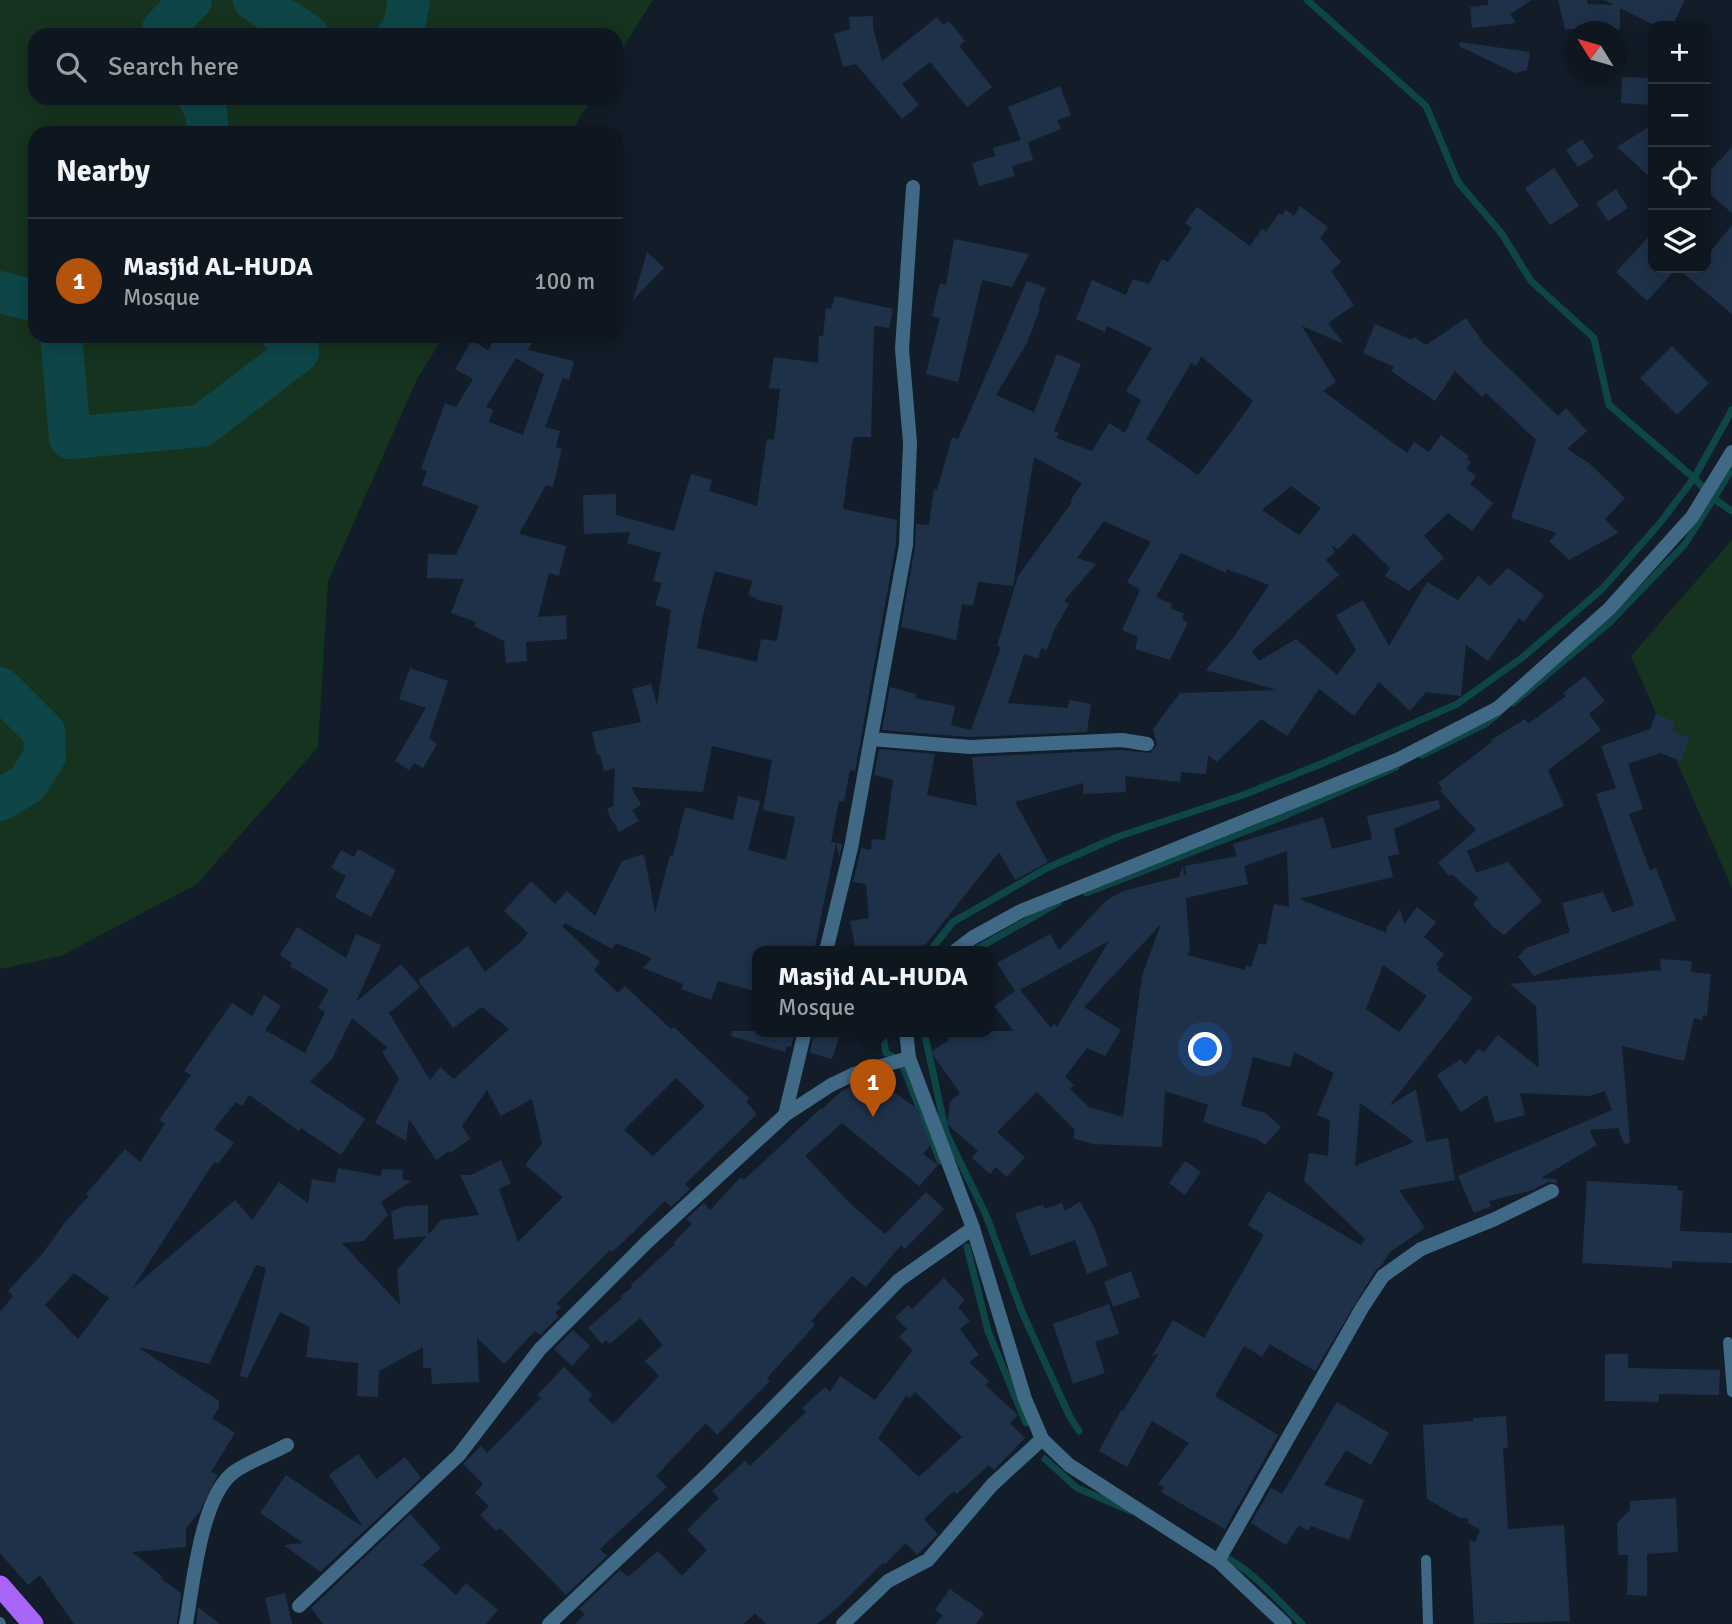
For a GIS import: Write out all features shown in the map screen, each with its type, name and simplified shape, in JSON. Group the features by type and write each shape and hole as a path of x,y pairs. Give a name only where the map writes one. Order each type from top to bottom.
{"highway":[{"path":"0,1586 33,1624"}],"street":[{"path":"827,946 851,848 906,531 910,443 902,349 913,187"},
{"path":"962,946 1021,911 1399,759 1497,708 1609,609 1692,517 1729,458"},
{"path":"871,739 970,747 1122,740 1147,744"},
{"path":"785,1115 804,1037"},
{"path":"907,1037 909,1058 973,1228 1025,1399 1041,1439 1069,1465 1218,1561 1285,1624"},
{"path":"299,1605 459,1455 540,1349 647,1242 785,1115 831,1085 854,1074 909,1058"},
{"path":"1218,1561 1362,1308 1383,1276 1421,1249 1495,1219 1552,1191"},
{"path":"549,1624 709,1472 899,1280 973,1228"},
{"path":"843,1624 888,1581 928,1559 992,1485 1041,1439"},
{"path":"186,1624 202,1532 221,1486 234,1472 287,1445"}],"lane":[{"path":"1728,1342 1732,1392"},
{"path":"1426,1560 1428,1624"}],"green space":[{"path":"0,0 653,0 623,48 623,28 28,28 28,105 588,105 574,126 28,126 28,343 440,343 417,379 328,581 318,747 197,884 61,956 0,969"},
{"path":"1732,540 1732,888 1631,656"}],"building":[{"path":"1488,0 1532,0 1510,14 1516,23 1472,28 1470,7 1488,5"},
{"path":"1558,0 1587,0 1588,4 1614,5 1605,0 1685,0 1674,21 1648,22 1620,8 1620,21 1564,21 1564,25"},
{"path":"873,16 873,28 882,61 937,17 943,25 949,21 965,41 959,46 992,87 967,107 930,62 902,84 919,105 902,119 856,64 843,67 834,34 850,29 849,17"},
{"path":"1460,42 1530,52 1527,70 1515,73 1459,46"},
{"path":"1627,77 1648,78 1648,105 1621,103 1622,84 1627,84"},
{"path":"1060,86 1071,115 1057,120 1061,129 1028,142 1033,160 1012,166 1015,176 979,186 972,163 995,156 993,148 1021,140 1008,107"},
{"path":"1648,127 1648,175 1617,147"},
{"path":"1582,139 1594,157 1578,167 1566,150"},
{"path":"1732,147 1732,213 1711,195 1711,170"},
{"path":"1554,168 1579,206 1550,225 1525,188"},
{"path":"1616,189 1628,208 1608,221 1596,203"},
{"path":"1300,206 1328,227 1320,238 1341,262 1331,271 1354,305 1328,323 1344,344 1302,326 1336,382 1323,391 1407,453 1414,442 1429,452 1441,435 1469,456 1467,459 1471,462 1466,469 1476,476 1470,484 1493,503 1472,531 1448,513 1424,536 1444,558 1409,591 1385,576 1390,568 1354,533 1338,549 1331,545 1335,552 1326,560 1339,575 1252,651 1259,661 1296,639 1337,675 1356,650 1336,615 1363,600 1389,646 1427,582 1458,600 1478,576 1490,586 1508,568 1544,595 1524,622 1519,618 1488,661 1466,645 1461,696 1426,692 1410,711 1379,682 1354,716 1319,689 1287,736 1261,719 1217,762 1208,755 1206,774 1181,772 1180,782 1125,776 1126,792 1083,794 1083,783 1015,802 1048,862 1015,880 999,852 926,944 855,946 850,921 869,918 866,884 853,882 861,848 871,850 872,839 885,840 893,780 874,775 879,749 935,754 927,795 977,806 972,757 1121,750 1150,753 1157,745 1153,729 1180,693 1277,690 1206,670 1233,638 1269,585 1227,569 1226,573 1181,553 1156,597 1172,604 1171,608 1184,614 1182,619 1188,622 1170,660 1135,649 1138,637 1122,630 1140,590 1127,582 1151,542 1104,521 1077,558 1096,564 1064,601 1069,604 1054,630 1047,650 1041,648 1038,659 1024,654 1008,703 1068,708 1069,700 1091,704 1087,732 970,737 882,730 890,687 916,694 915,698 955,706 951,725 971,730 1001,647 997,646 1018,576 1072,502 1070,501 1082,483 1034,457 1013,586 978,582 973,606 962,604 956,640 901,627 915,547 916,524 929,525 934,489 937,490 952,437 958,439 1027,281 1046,288 1027,343 996,395 1034,412 1057,354 1081,364 1054,431 1059,433 1056,438 1092,451 1109,423 1125,433 1141,400 1126,391 1152,348 1107,326 1105,332 1076,319 1092,280 1126,295 1133,279 1149,284 1162,259 1168,262 1192,228 1185,223 1197,207 1250,246 1262,229 1266,232 1279,213 1282,215 1286,210 1294,216","holes":["1201,356 1253,401 1198,475 1146,439 1191,363 1196,366","1291,486 1321,508 1299,535 1262,510"]},
{"path":"1732,225 1732,314 1683,273 1711,273 1711,251"},
{"path":"1648,237 1648,273 1672,273 1647,301 1616,272"},
{"path":"954,239 1029,254 1012,287 982,280 958,382 926,374 940,318 932,316 940,283 946,285"},
{"path":"647,252 664,268 633,300"},
{"path":"835,296 893,309 889,328 874,326 871,437 853,437 843,509 897,520 896,544 855,771 850,770 844,802 839,801 831,842 842,844 842,846 839,857 836,843 815,946 752,946 752,990 718,981 711,1000 681,989 683,984 643,968 652,958 616,943 612,949 565,923 562,926 600,962 594,970 618,993 625,986 671,1029 674,1027 749,1098 746,1102 757,1114 685,1184 690,1189 671,1207 665,1201 612,1252 610,1250 556,1304 561,1307 555,1313 559,1316 540,1335 535,1331 504,1364 477,1338 479,1382 432,1384 431,1368 423,1368 423,1347 379,1371 378,1397 357,1396 358,1363 306,1357 310,1327 280,1312 247,1378 240,1376 266,1268 256,1265 209,1364 138,1347 219,1401 219,1408 212,1418 235,1433 211,1472 217,1476 200,1511 186,1528 186,1547 132,1552 181,1593 177,1624 74,1624 40,1575 28,1585 0,1553 0,1312 13,1296 8,1291 43,1253 65,1222 89,1196 86,1194 125,1149 140,1162 165,1124 159,1120 191,1075 184,1071 232,1003 252,1016 264,995 281,1006 265,1030 305,1053 325,1012 318,1008 329,990 290,966 292,963 280,955 297,927 346,958 356,934 381,945 356,1002 401,964 420,987 389,1013 430,1080 440,1067 454,1079 509,1029 482,1007 453,1028 418,980 468,946 485,972 521,942 528,933 504,911 531,881 555,904 567,891 595,916 622,861 644,854 655,913 685,807 733,820 738,796 760,801 748,850 786,860 795,817 763,810 772,760 712,746 703,792 631,787 641,805 632,810 639,821 619,832 612,822 607,809 613,806 615,768 604,771 592,732 641,722 632,689 651,684 657,705 671,610 655,605 662,583 653,581 661,553 627,543 630,532 584,534 583,495 616,494 616,515 674,531 691,474 712,480 709,491 757,506 767,439 774,440 780,389 769,388 774,357 818,363 819,336 823,336 826,308 831,309","holes":["715,571 753,581 748,594 758,600 783,606 777,641 761,639 757,662 697,648","352,1018 388,1048 382,1052 399,1079 375,1123 406,1141 409,1119 436,1160 470,1139 462,1126 487,1090 501,1116 532,1099 542,1144 525,1165 563,1197 518,1242 499,1189 511,1183 501,1160 471,1175 460,1175 479,1215 441,1220 428,1235 428,1205 404,1206 391,1212 394,1239 427,1236 397,1270 400,1305 342,1243 364,1241 388,1215 381,1202 411,1181 402,1179 403,1170 382,1169 381,1176 338,1168 335,1183 312,1179 308,1203 279,1182 252,1220 235,1200 132,1289 214,1162 218,1164 234,1143 214,1129 236,1102 242,1106 249,1095 299,1131 301,1128 341,1155 365,1119 310,1082 332,1059","676,1078 705,1106 653,1156 624,1130","74,1273 109,1298 78,1339 45,1305"]},
{"path":"1466,318 1484,344 1558,416 1566,408 1587,431 1567,449 1589,463 1625,498 1605,519 1618,533 1569,560 1549,541 1557,533 1511,518 1536,440 1486,393 1482,397 1455,371 1435,401 1391,371 1394,367 1363,353 1375,324 1412,340 1414,337 1426,345"},
{"path":"470,343 477,343 488,350 492,343 532,343 528,350 574,361 569,380 563,378 545,427 560,431 556,447 562,449 553,487 546,485 519,534 566,546 559,576 549,573 538,617 566,615 567,639 526,642 527,661 506,663 504,641 474,626 476,622 451,613 464,579 427,578 428,554 456,555 479,506 422,485 427,471 421,469 445,403 456,407 473,379 455,369","holes":["516,358 544,374 523,435 489,422 493,410 486,407"]},
{"path":"1672,346 1709,383 1677,415 1640,378"},
{"path":"410,668 448,681 429,738 437,744 423,768 414,763 409,770 395,761 426,708 399,699"},
{"path":"1585,676 1605,701 1589,714 1601,730 1548,770 1564,806 1467,851 1476,873 1508,862 1542,901 1504,935 1492,926 1473,904 1478,898 1452,874 1449,876 1438,863 1476,830 1440,791 1443,789 1438,783 1492,742 1491,740 1525,719 1528,724 1566,696 1563,693"},
{"path":"1656,714 1676,722 1672,731 1690,738 1681,761 1660,753 1628,764 1643,809 1629,814 1650,870 1656,868 1676,920 1534,976 1518,957 1526,948 1570,932 1562,903 1603,892 1612,913 1634,905 1596,794 1616,788 1601,746 1650,729"},
{"path":"1438,800 1441,808 1394,829 1399,854 1388,856 1393,877 1299,899 1387,933 1386,928 1400,909 1404,924 1417,907 1436,922 1424,937 1444,954 1436,965 1439,967 1437,970 1473,998 1458,1017 1460,1020 1458,1018 1389,1106 1416,1089 1426,1142 1448,1138 1455,1180 1399,1190 1425,1228 1390,1252 1375,1271 1315,1371 1270,1344 1262,1357 1244,1346 1215,1396 1278,1435 1225,1529 1161,1492 1164,1487 1158,1484 1189,1443 1152,1421 1127,1467 1099,1451 1121,1410 1123,1411 1159,1353 1152,1356 1173,1320 1204,1338 1264,1235 1248,1225 1268,1191 1361,1245 1365,1239 1304,1181 1309,1153 1328,1156 1330,1120 1317,1115 1334,1073 1294,1052 1290,1067 1253,1057 1241,1106 1266,1113 1281,1127 1265,1145 1259,1140 1203,1122 1208,1105 1165,1091 1162,1147 1092,1144 1073,1138 1075,1130 1037,1092 997,1132 1025,1157 1007,1177 996,1167 990,1174 972,1158 978,1151 947,1124 950,1102 960,1093 931,1052 949,1040 947,1037 994,1037 994,1031 1014,1031 994,1006 1015,991 997,963 1050,934 1059,950 1107,900 1123,891 1179,877 1183,865 1186,875 1185,866 1237,856 1233,844 1323,817 1332,849 1372,839 1367,816","holes":["1287,851 1289,907 1274,904 1266,945 1259,943 1251,967 1246,965 1245,970 1187,955 1190,950 1186,898 1248,884 1244,866","1161,924 1142,976 1123,1117 1089,1107 1070,1089 1074,1085 1065,1077 1087,1048 1105,1056 1121,1030 1084,1007","1109,941 1057,1027 1054,1024 1051,1028 1020,990","1383,965 1427,996 1399,1032 1366,1009","1360,1103 1414,1142 1355,1166"]},
{"path":"358,849 396,870 371,917 335,897 346,876 331,868 341,850 354,857"},
{"path":"1660,959 1692,961 1691,972 1711,974 1707,1016 1703,1015 1702,1020 1694,1018 1684,1061 1622,1046 1630,1143 1624,1144 1618,1128 1589,1130 1597,1145 1541,1178 1557,1179 1557,1183 1548,1182 1533,1190 1489,1201 1491,1206 1474,1213 1458,1176 1612,1110 1605,1091 1589,1096 1520,1093 1525,1115 1495,1123 1487,1095 1461,1112 1437,1075 1461,1059 1465,1065 1478,1049 1484,1052 1498,1035 1539,1068 1536,1006 1510,984 1661,970"},
{"path":"732,1031 752,1031 752,1037 794,1037 791,1047 787,1046 785,1052 731,1036"},
{"path":"813,1037 839,1037 832,1059 810,1053"},
{"path":"851,1086 870,1107 886,1087 918,1109 930,1146 923,1154 938,1165 919,1186 842,1123 805,1156 851,1204 885,1234 926,1192 944,1209 905,1249 901,1245 866,1287 852,1276 811,1321 815,1325 767,1378 770,1381 717,1435 706,1423 656,1476 667,1487 600,1549 607,1556 566,1595 500,1528 496,1531 480,1515 489,1506 475,1493 483,1484 463,1464 481,1446 487,1453 541,1398 537,1395 564,1367 593,1395 588,1400 613,1424 659,1376 645,1361 663,1345 640,1318 610,1344 606,1340 602,1344 588,1328 675,1244 673,1243 692,1224 686,1219 704,1203 710,1210 741,1177 744,1180 821,1108"},
{"path":"1185,1161 1201,1172 1185,1195 1169,1183"},
{"path":"1587,1181 1678,1186 1677,1190 1683,1191 1680,1231 1732,1233 1732,1263 1672,1261 1672,1268 1582,1263"},
{"path":"1080,1202 1094,1227 1108,1266 1087,1274 1075,1240 1031,1256 1015,1214 1043,1204 1044,1209 1062,1203 1065,1211"},
{"path":"1131,1271 1140,1297 1113,1307 1104,1282"},
{"path":"944,1278 965,1300 958,1307 970,1321 960,1329 979,1355 969,1362 989,1381 985,1385 1018,1415 1010,1423 1025,1438 994,1470 989,1465 957,1494 954,1491 924,1519 938,1534 917,1555 906,1543 817,1624 766,1624 755,1613 744,1624 575,1624 585,1614 579,1609 620,1570 628,1577 658,1551 682,1576 707,1550 687,1530 719,1498 712,1491 745,1461 750,1466 806,1412 802,1408 825,1387 830,1392 840,1376 875,1400 913,1350 899,1337 907,1329 895,1317 908,1305 912,1309","holes":["915,1392 962,1437 919,1477 878,1438 906,1396 910,1398"]},
{"path":"1109,1304 1119,1334 1095,1342 1105,1373 1073,1384 1053,1324"},
{"path":"573,1330 590,1346 572,1366 554,1349"},
{"path":"1605,1354 1628,1354 1628,1368 1720,1370 1719,1395 1659,1394 1659,1402 1605,1401"},
{"path":"1337,1402 1389,1433 1371,1465 1346,1450 1324,1485 1364,1500 1349,1540 1311,1526 1308,1531 1299,1525 1286,1545 1251,1523 1271,1488 1282,1494"},
{"path":"1506,1416 1508,1448 1503,1448 1508,1529 1564,1525 1570,1621 1474,1624 1469,1540 1475,1542 1480,1530 1468,1523 1468,1518 1460,1518 1427,1499 1423,1425"},
{"path":"358,1454 377,1479 405,1457 421,1478 320,1572 284,1545 303,1543 260,1513 286,1475 363,1527 329,1475"},
{"path":"1676,1498 1678,1552 1647,1554 1647,1596 1627,1595 1628,1555 1618,1555 1617,1523 1630,1510 1630,1501"},
{"path":"410,1514 441,1548 422,1565 456,1595 466,1583 498,1610 486,1624 323,1624 311,1608"},
{"path":"950,1589 984,1613 976,1624 936,1624 943,1615 935,1610"},
{"path":"285,1593 292,1624 271,1624 265,1598"},
{"path":"198,1607 220,1624 196,1624"}],"waterway":[{"path":"164,28 191,0"},
{"path":"254,0 297,28"},
{"path":"404,28 409,0"},
{"path":"1307,0 1426,106 1458,182 1502,234 1531,281 1594,338 1609,405 1694,478 1714,499 1732,511"},
{"path":"203,105 207,126"},
{"path":"0,292 28,299"},
{"path":"62,343 70,438 201,426 298,352 290,343"},
{"path":"934,946 953,922 1047,868 1117,837 1243,795 1321,764 1457,704 1523,657 1602,589 1660,523 1694,478 1732,410"},
{"path":"1513,703 1609,623 1685,544 1732,469"},
{"path":"0,688 44,732 45,756 27,784 0,800"},
{"path":"1422,755 1485,724 1498,714"},
{"path":"1086,893 1277,819 1396,767"},
{"path":"982,946 1058,903"},
{"path":"883,1037 886,1053 901,1061 940,1161"},
{"path":"925,1037 946,1133 986,1215 1022,1312 1069,1415 1079,1431"},
{"path":"967,1247 988,1331 1026,1423"},
{"path":"1045,1459 1077,1488 1131,1511"},
{"path":"1220,1555 1253,1576 1302,1624"}],"place":[{"name":"Masjid AL-HUDA","path":"873,1117"}]}
